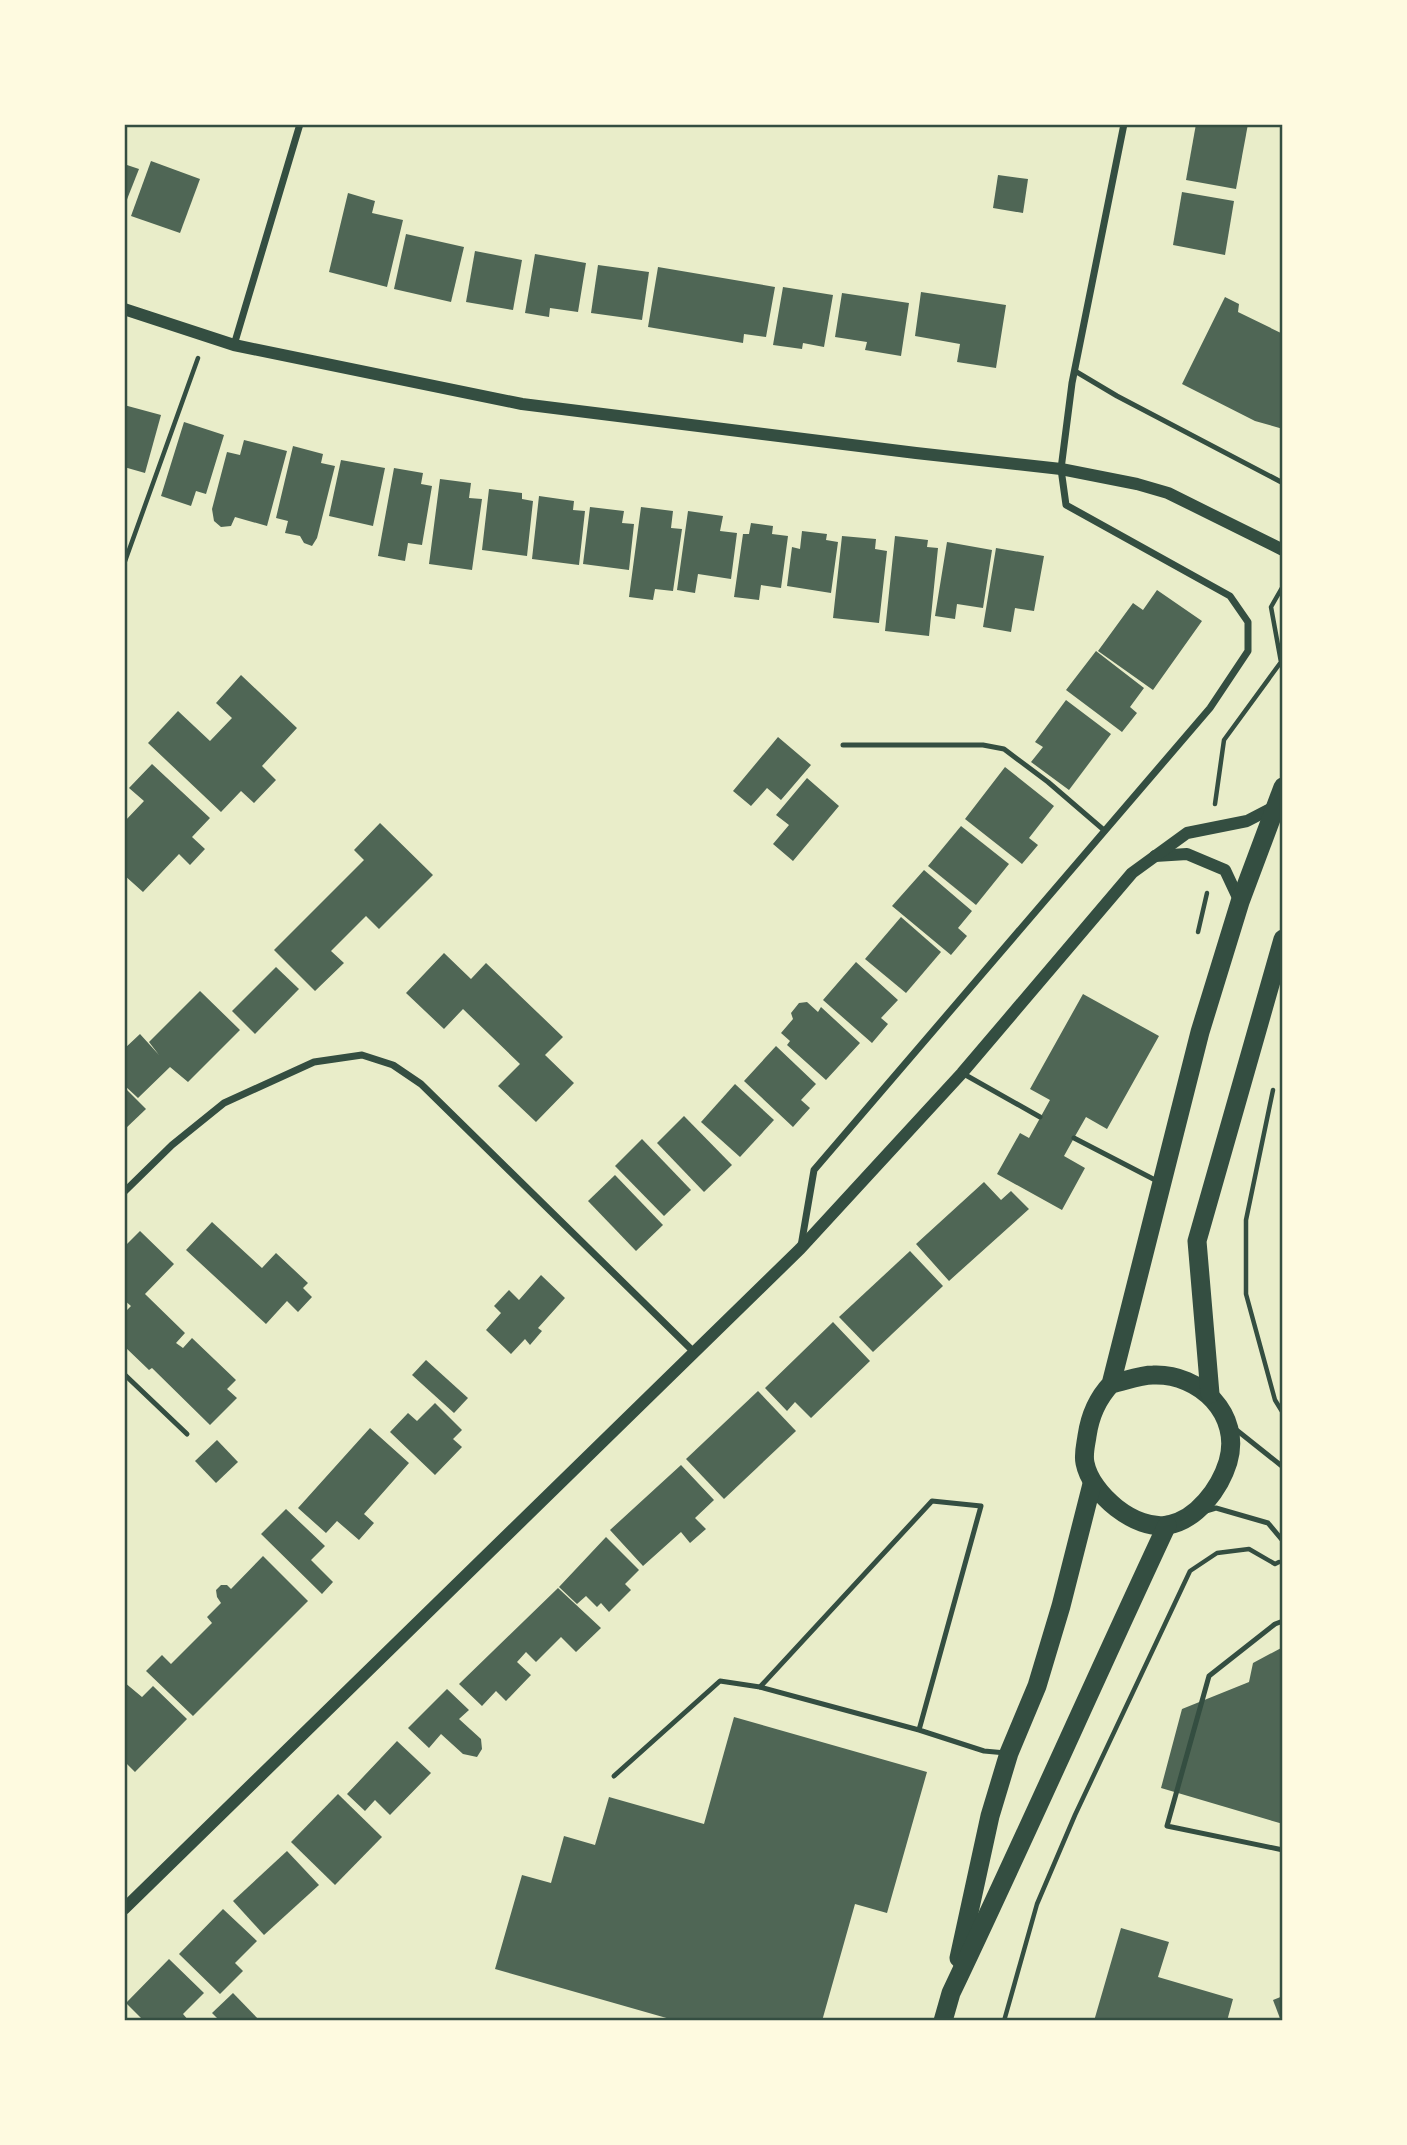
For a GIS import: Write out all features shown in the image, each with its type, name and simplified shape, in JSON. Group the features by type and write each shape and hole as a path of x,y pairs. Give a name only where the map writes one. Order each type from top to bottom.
{"highway":[{"path":"1111,1384 1153,1375 1181,1379 1210,1394 1219,1404 1228,1424 1231,1451 1223,1477 1204,1504 1190,1516 1167,1525 1142,1522 1116,1509 1092,1484 1084,1460 1090,1421 1099,1397 1111,1384 1200,1032 1240,902 1283,788"},
{"path":"1210,1394 1197,1241 1283,939"},
{"path":"943,2021 990,1816 1009,1753 1037,1686 1061,1606 1092,1484"},
{"path":"951,1993 1167,1525"}],"street":[{"path":"234,345 300,124"},
{"path":"800,1249 814,1170 1210,708 1248,651 1248,622 1230,596 1066,505 1062,469 1075,371 1124,124"},
{"path":"124,309 234,345 522,404 1062,469 1137,484 1168,493 1283,550"},
{"path":"124,1909 800,1249 962,1073 1132,873 1186,833 1247,821 1274,807"},
{"path":"1154,856 1187,854 1225,870 1240,902"},
{"path":"124,1192 172,1145 224,1104 314,1062 362,1055 393,1065 421,1084 695,1353"}],"lane":[{"path":"1075,371 1283,483"},
{"path":"843,745 983,745 1004,749 1048,782 1105,831"},
{"path":"962,1073 1041,1117"},
{"path":"1074,1138 1162,1183"},
{"path":"124,1374 187,1434"},
{"path":"1228,1424 1283,1466"},
{"path":"760,1687 932,1501 981,1506 919,1730"},
{"path":"1190,1516 1216,1508 1268,1523 1283,1541"},
{"path":"1283,1621 1275,1624 1209,1676 1167,1826 1283,1850"},
{"path":"614,1776 720,1681 760,1687 919,1730 984,1751 1009,1753"}],"path":[{"path":"124,565 206,337"},
{"path":"1273,1086 1246,1220 1246,1294 1275,1400 1283,1413"},
{"path":"1004,2021 1042,1891 1190,1571 1217,1553 1249,1549 1275,1564 1283,1559"}],"building":[{"path":"1196,124 1248,124 1236,189 1186,180"},
{"path":"151,161 200,179 180,233 131,216"},
{"path":"124,164 139,169 124,207"},
{"path":"998,175 1028,179 1023,213 993,208"},
{"path":"1182,192 1234,201 1225,255 1173,245"},
{"path":"348,193 375,201 372,213 403,220 387,287 329,272"},
{"path":"406,234 464,247 451,302 394,289"},
{"path":"475,251 522,260 513,310 466,302"},
{"path":"535,254 586,263 578,312 550,308 549,317 525,313"},
{"path":"598,265 649,272 642,320 591,313"},
{"path":"658,267 775,287 766,337 744,334 743,343 648,327"},
{"path":"783,287 833,295 824,347 803,343 802,349 773,345"},
{"path":"921,292 1006,305 996,368 957,362 960,344 915,336"},
{"path":"842,293 909,303 901,356 865,350 867,342 835,337"},
{"path":"1225,297 1239,304 1238,312 1283,334 1283,429 1255,421 1182,384"},
{"path":"124,405 161,415 145,473 124,467"},
{"path":"184,422 224,435 206,494 196,491 191,506 161,496"},
{"path":"244,440 287,451 267,526 235,517 231,526 221,527 214,521 212,509 227,452 240,455"},
{"path":"293,446 323,454 321,463 335,466 317,538 312,546 304,543 300,536 285,533 288,521 276,518"},
{"path":"341,460 385,468 373,526 329,516"},
{"path":"394,468 423,473 421,484 432,486 422,545 408,543 405,561 378,556"},
{"path":"440,479 471,483 469,498 482,499 472,570 429,564"},
{"path":"489,489 522,493 522,499 533,501 527,556 482,550"},
{"path":"539,496 574,501 573,510 585,511 579,565 532,559"},
{"path":"590,507 624,511 622,523 634,524 629,570 583,564"},
{"path":"641,507 673,511 671,528 682,529 673,591 655,589 653,600 629,597"},
{"path":"688,511 723,516 720,531 737,533 731,579 698,574 695,593 677,590"},
{"path":"751,523 773,526 772,534 788,536 781,588 761,585 759,600 734,597 743,534 749,534"},
{"path":"802,531 827,534 826,540 838,542 831,593 787,586 792,547 800,549"},
{"path":"842,536 876,539 875,549 887,551 879,623 833,618"},
{"path":"895,536 928,540 927,547 938,548 929,636 885,631"},
{"path":"947,542 992,550 983,608 957,604 955,619 935,616"},
{"path":"996,548 1044,556 1034,611 1015,608 1011,632 983,627"},
{"path":"1157,590 1202,621 1153,690 1098,651 1133,603 1143,610"},
{"path":"1096,651 1144,688 1130,707 1137,713 1122,732 1066,690"},
{"path":"241,675 297,728 262,766 276,780 254,803 241,791 221,812 148,743 178,711 210,741 232,718 216,703"},
{"path":"1066,700 1111,734 1069,790 1031,762 1043,747 1035,742"},
{"path":"778,737 811,765 781,800 767,788 751,806 733,791"},
{"path":"152,764 210,818 192,837 205,849 190,865 179,854 143,892 124,875 124,822 144,801 129,788"},
{"path":"1005,767 1054,806 1029,838 1038,845 1022,864 965,819"},
{"path":"807,778 839,806 793,861 773,844 789,825 776,815"},
{"path":"380,823 433,875 379,929 366,916 331,951 344,963 315,991 274,950 364,860 354,850"},
{"path":"961,826 1009,864 976,905 928,866"},
{"path":"924,870 972,911 958,928 967,936 951,955 892,906"},
{"path":"901,917 941,952 906,993 865,959"},
{"path":"444,953 471,979 486,963 563,1037 545,1055 574,1083 536,1122 498,1086 520,1064 463,1009 444,1029 406,993"},
{"path":"856,962 898,1000 881,1018 888,1024 872,1043 823,1000"},
{"path":"276,967 299,989 255,1034 232,1011"},
{"path":"200,991 240,1030 188,1082 170,1067 138,1098 124,1085 124,1049 140,1034 159,1055 149,1042"},
{"path":"1083,994 1159,1036 1107,1129 1086,1117 1074,1138 1064,1156 1085,1168 1062,1210 997,1174 1020,1133 1029,1138 1050,1100 1030,1089"},
{"path":"807,1002 818,1012 821,1007 860,1043 826,1080 787,1045 790,1041 781,1033 793,1019 791,1013 799,1003"},
{"path":"776,1046 816,1084 801,1100 810,1108 793,1127 744,1081"},
{"path":"735,1084 774,1120 740,1157 701,1122"},
{"path":"124,1087 146,1109 124,1130"},
{"path":"684,1116 732,1165 704,1192 657,1143"},
{"path":"642,1139 691,1190 664,1216 615,1166"},
{"path":"615,1175 663,1225 636,1251 588,1201"},
{"path":"984,1182 1001,1200 1011,1191 1029,1209 949,1281 916,1244"},
{"path":"212,1222 262,1268 276,1253 308,1283 303,1288 312,1297 298,1312 287,1301 266,1324 186,1250"},
{"path":"140,1231 174,1264 145,1294 185,1333 176,1343 183,1348 192,1338 236,1380 227,1389 237,1398 210,1425 152,1368 149,1370 124,1346 124,1313 131,1306 124,1300 124,1247"},
{"path":"910,1251 943,1286 873,1352 839,1317"},
{"path":"541,1275 565,1298 538,1328 542,1331 530,1345 525,1339 511,1354 486,1330 501,1313 494,1306 509,1290 519,1300"},
{"path":"833,1322 870,1361 811,1418 795,1402 787,1411 765,1388"},
{"path":"426,1360 468,1398 454,1413 412,1375"},
{"path":"758,1391 796,1431 724,1499 686,1459"},
{"path":"435,1403 462,1430 453,1439 462,1447 435,1475 390,1432 408,1413 417,1421"},
{"path":"370,1428 409,1463 364,1514 374,1523 359,1540 337,1521 326,1533 298,1508"},
{"path":"217,1440 238,1462 216,1483 195,1461"},
{"path":"681,1465 714,1500 695,1518 706,1529 690,1543 681,1532 643,1566 610,1530"},
{"path":"286,1509 325,1546 311,1560 333,1582 322,1594 261,1534"},
{"path":"606,1537 639,1570 625,1584 631,1590 609,1612 601,1603 597,1607 586,1596 577,1604 559,1587"},
{"path":"263,1556 308,1601 193,1716 146,1671 162,1655 171,1664 212,1623 207,1617 221,1603 216,1590 221,1585 227,1585 231,1589"},
{"path":"558,1588 601,1628 576,1652 561,1637 536,1662 526,1652 517,1662 531,1675 506,1701 496,1691 482,1706 459,1684"},
{"path":"1283,1647 1283,1824 1161,1788 1182,1709 1249,1682 1253,1663"},
{"path":"124,1682 142,1697 153,1686 187,1719 135,1772 124,1761 124,1717 127,1714 124,1711"},
{"path":"447,1689 469,1710 459,1719 481,1739 482,1749 477,1757 463,1754 441,1734 429,1748 408,1728"},
{"path":"734,1717 927,1772 887,1913 855,1904 822,2021 677,2021 495,1969 522,1875 551,1883 564,1836 595,1845 609,1797 704,1824"},
{"path":"397,1741 431,1773 390,1815 375,1800 365,1811 347,1794"},
{"path":"338,1794 382,1837 335,1885 291,1842"},
{"path":"287,1851 319,1885 264,1935 233,1901"},
{"path":"223,1909 257,1941 235,1963 243,1971 220,1994 179,1954"},
{"path":"1121,1928 1169,1942 1158,1977 1233,1999 1227,2021 1094,2021"},
{"path":"169,1959 204,1993 183,2014 189,2021 144,2021 126,2003"},
{"path":"233,1993 260,2021 220,2021 212,2013"},
{"path":"1283,1996 1283,2021 1281,2021 1273,2000"}]}
